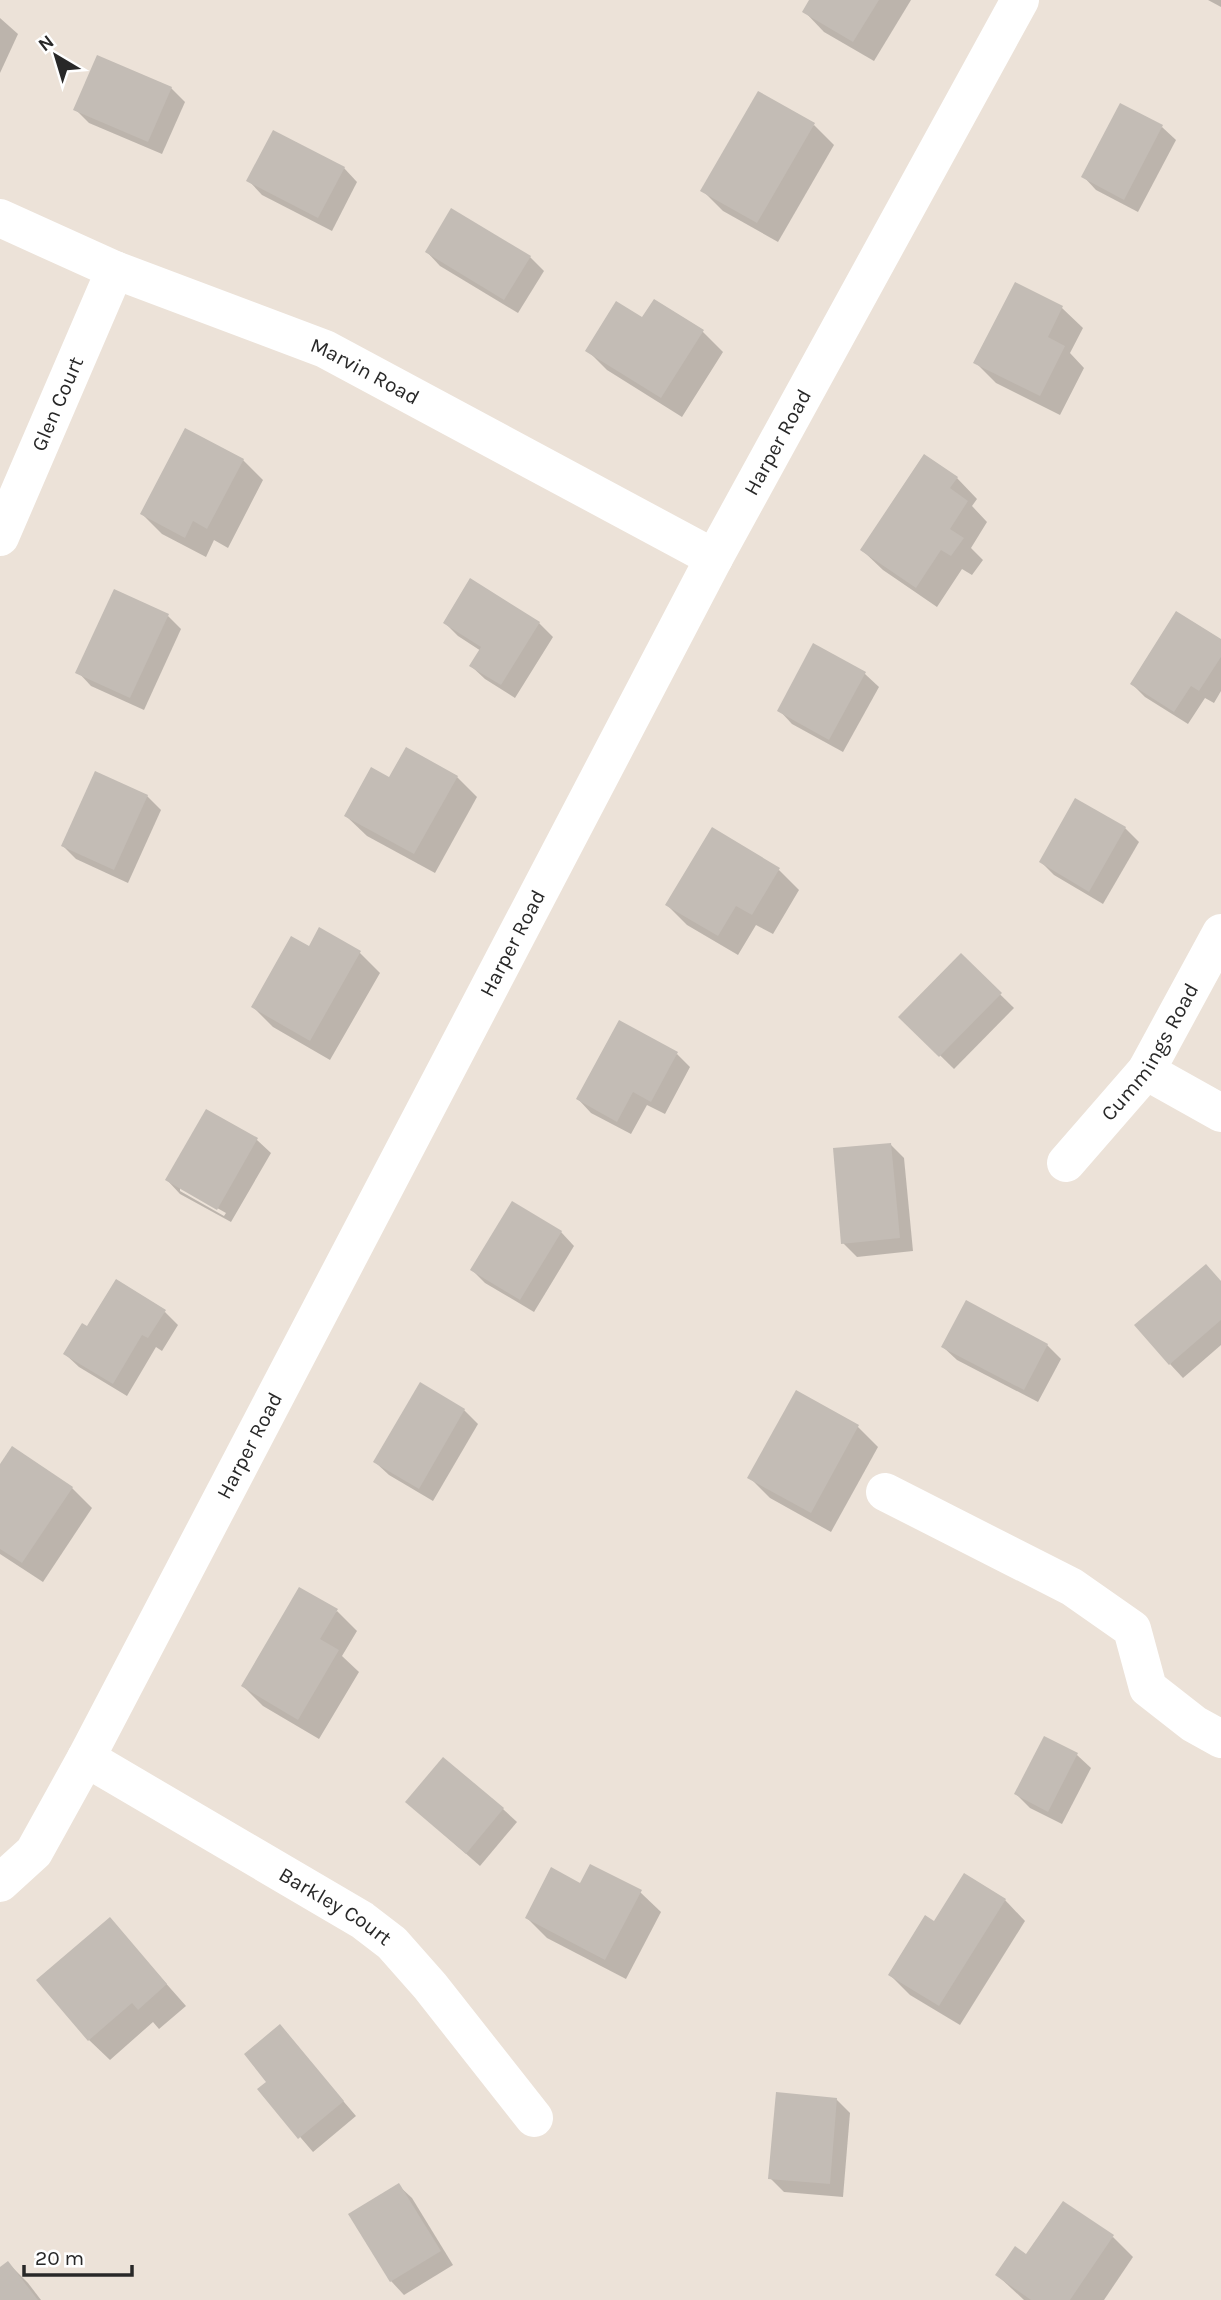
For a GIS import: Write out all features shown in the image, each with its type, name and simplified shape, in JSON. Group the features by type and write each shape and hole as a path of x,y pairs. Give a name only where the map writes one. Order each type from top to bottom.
{"street":[{"name":"Harper Road","path":"0,1883 34,1852 86,1758 714,558 1020,0"},
{"name":"Marvin Road","path":"0,218 115,270 325,349 714,558"},
{"name":"Glen Court","path":"0,537 115,270"},
{"name":"Cummings Road","path":"1066,1163 1146,1071 1221,933"},
{"path":"1146,1071 1221,1114"},
{"path":"885,1492 1072,1587 1132,1629 1148,1688 1194,1724 1221,1739"},
{"name":"Barkley Court","path":"86,1758 362,1920 392,1943 534,2118"}],"building":[{"path":"809,0 879,0 853,42 802,12"},
{"path":"97,55 172,87 148,142 73,110"},
{"path":"758,91 815,123 757,223 700,191"},
{"path":"1120,103 1163,125 1124,200 1081,177"},
{"path":"273,130 345,167 318,218 246,181"},
{"path":"451,208 531,256 504,300 425,252"},
{"path":"1015,282 1063,306 1048,337 1065,346 1040,396 973,363"},
{"path":"654,299 704,330 661,398 585,351 616,301 642,317"},
{"path":"185,428 244,459 207,529 193,521 185,538 140,514"},
{"path":"924,454 958,477 950,488 968,501 950,529 964,538 951,556 941,550 916,588 860,550"},
{"path":"470,578 540,622 501,685 469,666 481,647 443,623"},
{"path":"114,589 169,614 130,698 75,673"},
{"path":"1176,611 1221,639 1221,657 1199,691 1191,686 1174,712 1130,684"},
{"path":"813,643 866,672 829,740 777,711"},
{"path":"406,747 458,776 414,854 344,816 371,767 389,777"},
{"path":"95,771 148,795 114,870 61,846"},
{"path":"1075,798 1126,827 1089,892 1039,862"},
{"path":"712,827 780,868 752,915 736,906 718,936 665,905"},
{"path":"319,927 361,951 310,1041 251,1007 291,936 309,946"},
{"path":"961,953 1002,993 939,1057 898,1017"},
{"path":"619,1020 678,1052 651,1102 633,1092 617,1122 576,1099"},
{"path":"206,1109 258,1138 217,1210 165,1180"},
{"path":"891,1143 900,1238 841,1244 833,1148"},
{"path":"512,1201 562,1231 520,1300 470,1270"},
{"path":"1206,1264 1221,1281 1221,1320 1169,1365 1134,1325"},
{"path":"116,1279 166,1310 148,1338 142,1335 113,1384 63,1354 82,1323 87,1326"},
{"path":"966,1300 1048,1344 1024,1390 941,1347"},
{"path":"420,1382 465,1409 419,1489 373,1462"},
{"path":"796,1390 859,1425 811,1513 747,1478"},
{"path":"12,1446 73,1487 22,1563 0,1549 0,1464"},
{"path":"299,1587 338,1609 320,1639 339,1650 298,1720 241,1686"},
{"path":"1044,1736 1078,1753 1048,1812 1014,1794"},
{"path":"443,1757 504,1808 466,1854 405,1802"},
{"path":"590,1864 642,1890 605,1960 525,1918 551,1867 580,1883"},
{"path":"964,1873 1006,1899 939,2006 888,1975 925,1915 934,1921"},
{"path":"110,1917 167,1984 138,2010 132,2003 88,2041 36,1980"},
{"path":"280,2024 344,2101 298,2139 257,2089 266,2082 244,2054"},
{"path":"776,2092 837,2098 830,2184 768,2179"},
{"path":"399,2183 441,2251 390,2282 348,2214"},
{"path":"1063,2201 1114,2235 1070,2300 1031,2300 995,2275 1015,2246 1026,2254"},
{"path":"8,2261 38,2300 0,2300 0,2267"}]}
